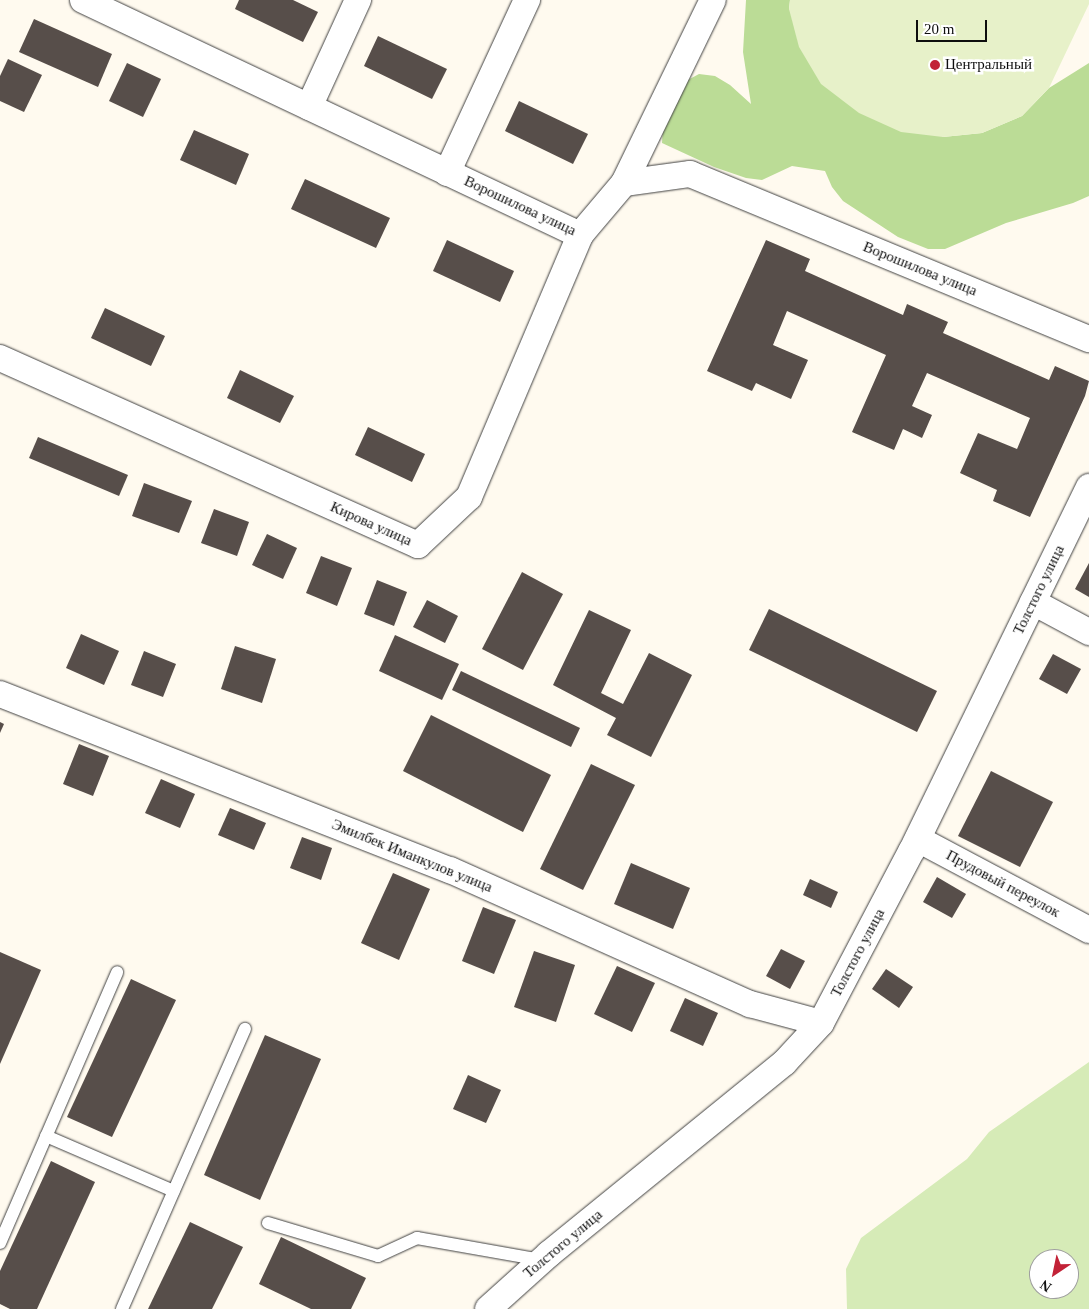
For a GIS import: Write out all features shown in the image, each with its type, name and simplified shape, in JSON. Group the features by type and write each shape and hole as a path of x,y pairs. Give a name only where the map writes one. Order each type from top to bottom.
{"street":[{"name":"Ворошилова улица","path":"83,0 580,235 624,183 690,174 1089,339"},
{"path":"309,107 358,0"},
{"path":"447,173 527,0"},
{"path":"624,183 712,0"},
{"name":"Кирова улица","path":"0,358 418,545 469,497 580,235"},
{"name":"Толстого улица","path":"488,1309 542,1260 784,1064 821,1023 918,839 1089,487"},
{"path":"1033,602 1089,632"},
{"name":"Эмилбек Иманкулов улица","path":"0,694 450,870 750,1004 821,1023"},
{"name":"Прудовый переулок","path":"918,839 1089,930"}],"lane":[{"path":"0,1242 116,972"},
{"path":"122,1309 245,1029"},
{"path":"46,1136 174,1191"},
{"path":"268,1223 378,1256 417,1238 542,1260"}],"green space":[{"path":"746,0 790,0 789,9 943,137 982,133 1022,116 1049,88 1089,63 1089,196 1073,203 1006,223 945,249 928,249 898,237 843,201 832,187 825,171 792,166 762,180 746,178 714,167 662,143 664,110 684,82 699,74 715,76 730,85 751,104 743,52"},
{"name":"Центральный","path":"790,0 1089,0 1089,4 1049,88 1022,116 982,133 943,137 901,132 859,113 821,84 799,47 789,9"},
{"path":"1089,1062 1089,1309 847,1309 846,1269 861,1238 967,1159 989,1132"}],"building":[{"path":"239,0 293,0 318,12 303,42 235,9"},
{"path":"34,19 112,54 98,87 19,52"},
{"path":"378,36 447,69 432,99 364,66"},
{"path":"8,59 42,75 24,112 0,101 0,76"},
{"path":"127,63 161,79 143,117 109,101"},
{"path":"519,101 588,134 573,164 505,131"},
{"path":"194,130 249,154 236,185 180,160"},
{"path":"305,179 390,218 376,248 291,209"},
{"path":"447,240 514,271 500,302 433,271"},
{"path":"766,240 810,259 805,271 903,315 907,304 948,322 943,333 1049,380 1055,366 1089,381 1085,396 1030,517 993,501 997,490 960,473 978,433 1017,449 1030,418 927,373 912,406 932,415 922,438 903,429 894,450 852,432 886,355 787,311 773,345 808,360 791,399 756,383 752,391 707,371"},
{"path":"105,308 165,336 151,366 91,338"},
{"path":"240,370 294,396 280,423 227,398"},
{"path":"368,427 425,454 412,482 355,455"},
{"path":"38,437 128,475 119,496 29,458"},
{"path":"144,483 192,501 179,533 132,516"},
{"path":"214,509 249,522 237,556 201,543"},
{"path":"267,534 297,548 283,579 252,565"},
{"path":"321,556 352,568 337,606 306,593"},
{"path":"1089,563 1089,597 1075,589"},
{"path":"522,572 563,594 523,670 482,649"},
{"path":"377,580 407,592 394,626 364,614"},
{"path":"427,600 458,616 445,643 413,627"},
{"path":"769,609 937,691 917,732 749,650"},
{"path":"589,610 631,630 601,693 623,704 649,653 692,675 651,757 607,735 616,718 553,685"},
{"path":"81,634 119,651 104,685 66,668"},
{"path":"395,635 459,664 442,700 379,671"},
{"path":"235,646 276,659 262,703 221,689"},
{"path":"144,651 176,664 163,697 131,685"},
{"path":"1053,654 1081,669 1067,694 1039,679"},
{"path":"461,671 580,728 571,747 452,690"},
{"path":"431,715 551,775 523,832 403,771"},
{"path":"0,722 4,724 0,733"},
{"path":"79,744 109,756 93,796 63,784"},
{"path":"591,764 635,785 583,890 540,869"},
{"path":"991,771 1053,802 1020,867 958,836"},
{"path":"161,779 195,794 180,828 145,813"},
{"path":"230,808 266,823 254,850 218,835"},
{"path":"302,837 332,848 321,880 290,868"},
{"path":"631,863 690,888 673,929 614,904"},
{"path":"393,873 430,889 399,960 361,943"},
{"path":"937,877 966,894 952,918 923,902"},
{"path":"810,879 838,892 831,908 803,895"},
{"path":"483,907 516,920 494,974 462,961"},
{"path":"781,949 805,961 790,989 766,976"},
{"path":"534,951 575,965 556,1022 514,1007"},
{"path":"0,952 41,970 0,1064"},
{"path":"617,966 655,983 632,1032 594,1014"},
{"path":"886,969 913,987 899,1008 872,989"},
{"path":"131,979 176,1000 112,1137 67,1117"},
{"path":"685,998 718,1013 703,1046 670,1031"},
{"path":"265,1035 321,1059 260,1200 204,1175"},
{"path":"468,1075 501,1090 486,1123 453,1109"},
{"path":"51,1161 95,1182 37,1309 10,1309 0,1304 0,1271"},
{"path":"190,1222 243,1247 212,1309 148,1309"},
{"path":"281,1237 366,1278 351,1309 311,1309 259,1284"}],"place":[{"name":"Центральный","path":"935,65"}]}
